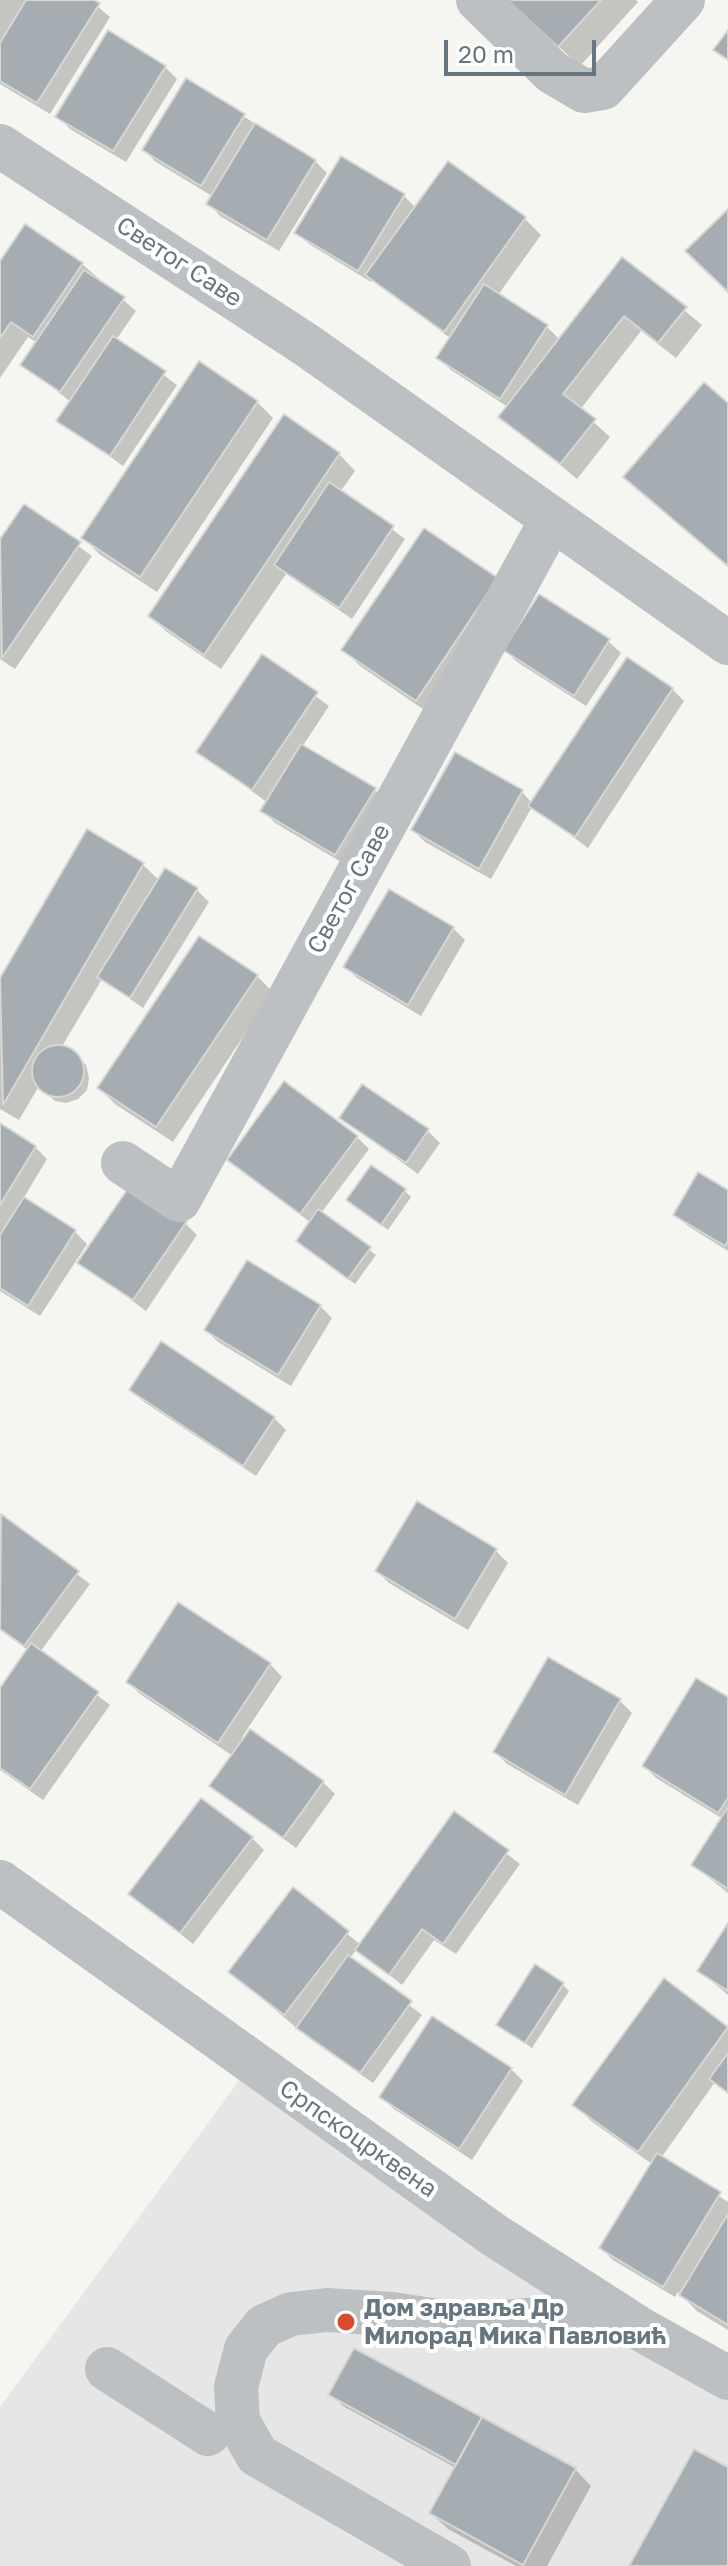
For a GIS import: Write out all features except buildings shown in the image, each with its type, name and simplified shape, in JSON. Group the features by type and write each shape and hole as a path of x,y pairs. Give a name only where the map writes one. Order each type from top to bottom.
{"street":[{"path":"478,0 552,72 584,91 603,88 683,0"},
{"name":"Светог Саве","path":"0,146 305,344 728,643"},
{"name":"Светог Саве","path":"123,1163 179,1200 552,519"},
{"name":"Српскоцрквена","path":"0,1882 494,2235 616,2313 728,2378"},
{"path":"449,2566 257,2455 238,2421 236,2387 246,2349 264,2326 291,2314 327,2310 392,2314 465,2325 616,2313"},
{"path":"107,2369 208,2434"}],"shaded area":[{"name":"Дом здравља Др Милорад Мика Павловић","path":"252,2063 728,2378 728,2566 0,2566 0,2407"}],"place":[{"name":"Дом здравља Др Милорад Мика Павловић","path":"346,2322"}]}
